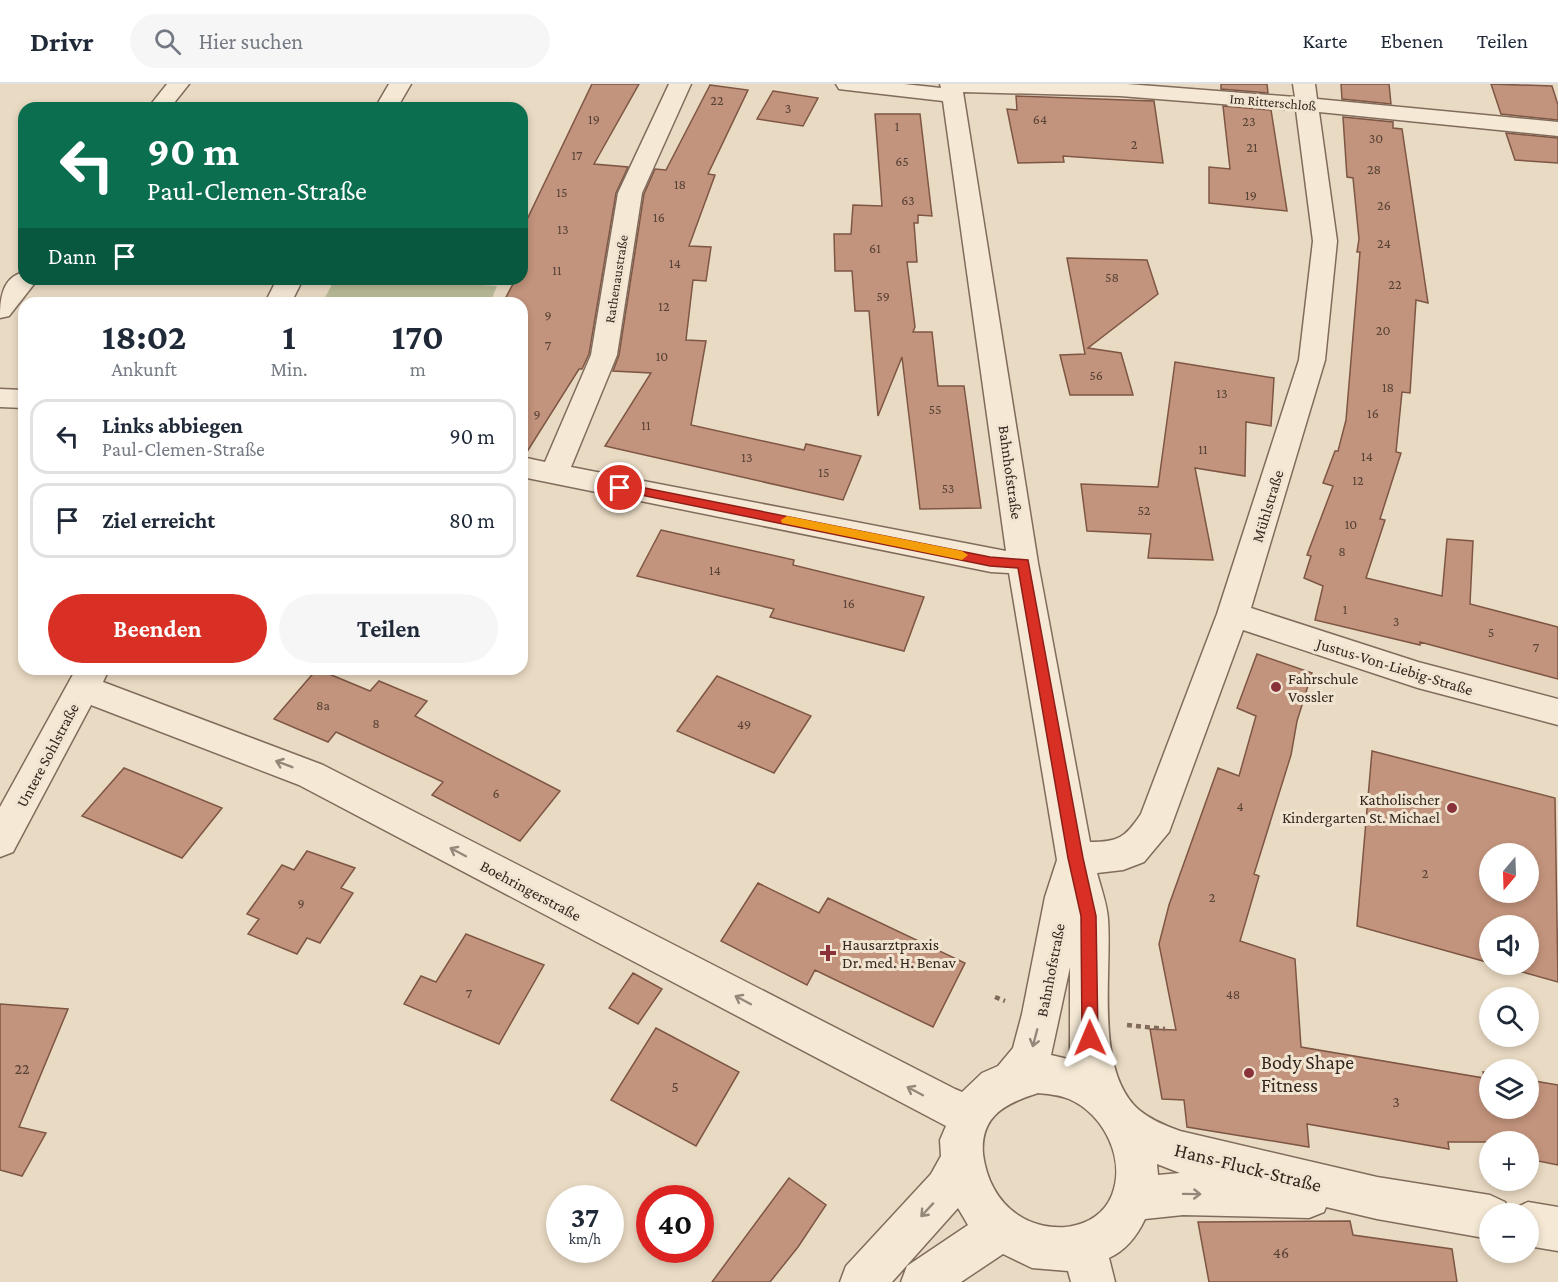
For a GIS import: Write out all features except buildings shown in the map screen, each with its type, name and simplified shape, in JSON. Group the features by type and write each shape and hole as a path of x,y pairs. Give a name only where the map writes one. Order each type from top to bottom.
{"street":[{"path":"164,102 178,84"},
{"path":"390,102 400,84"},
{"name":"Rathenaustraße","path":"554,474 604,355 630,193 680,84"},
{"name":"Im Ritterschloß","path":"847,84 1305,94 1558,129"},
{"name":"Bahnhofstraße","path":"951,88 1023,563 1075,858 1089,916 1090,1054 1135,1149 1138,1176 1134,1199 1123,1220 1106,1237 1089,1265 1057,1251 1030,1245 1004,1232 983,1212 968,1189 961,1163 961,1137 969,1115 980,1097 996,1084 1014,1076 1038,1072 1062,1077 1086,1086 1116,1113"},
{"name":"Mühlstraße","path":"1075,858 1116,857 1129,853 1142,844 1156,820 1233,614 1312,360 1325,241 1305,94"},
{"path":"0,310 20,285"},
{"path":"0,398 18,399"},
{"path":"528,468 990,561 1023,563"},
{"name":"Justus-Von-Liebig-Straße","path":"1233,614 1418,675 1558,712"},
{"name":"Untere Sohlstraße","path":"0,841 88,678"},
{"name":"Boehringerstraße","path":"88,678 311,775 929,1098 969,1115"},
{"name":"Bahnhofstraße","path":"1014,1076 1030,1058 1042,1014 1064,897 1075,858"},
{"name":"Hans-Fluck-Straße","path":"1116,1113 1150,1142 1180,1152 1377,1198 1479,1215"},
{"path":"862,1282 946,1189 961,1163"},
{"name":"Hans-Fluck-Straße","path":"1134,1199 1184,1194 1377,1198"},
{"path":"1539,1226 1558,1229"},
{"path":"923,1282 982,1241 1004,1232"}],"path":[{"path":"1146,1025 1165,1029"}],"green space":[{"path":"332,285 497,286 492,297 325,297"}],"slow traffic":[{"path":"787,520 962,555"}],"place":[{"name":"Fahrschule Vossler","path":"1276,687"},
{"name":"Katholischer Kindergarten St. Michael","path":"1452,808"},
{"name":"Hausarztpraxis Dr. med. H. Benav","path":"828,953"},
{"name":"Body Shape Fitness","path":"1249,1073"}],"route":[{"path":"620,488 990,561 1023,563 1075,858 1089,916 1090,1038"}]}
